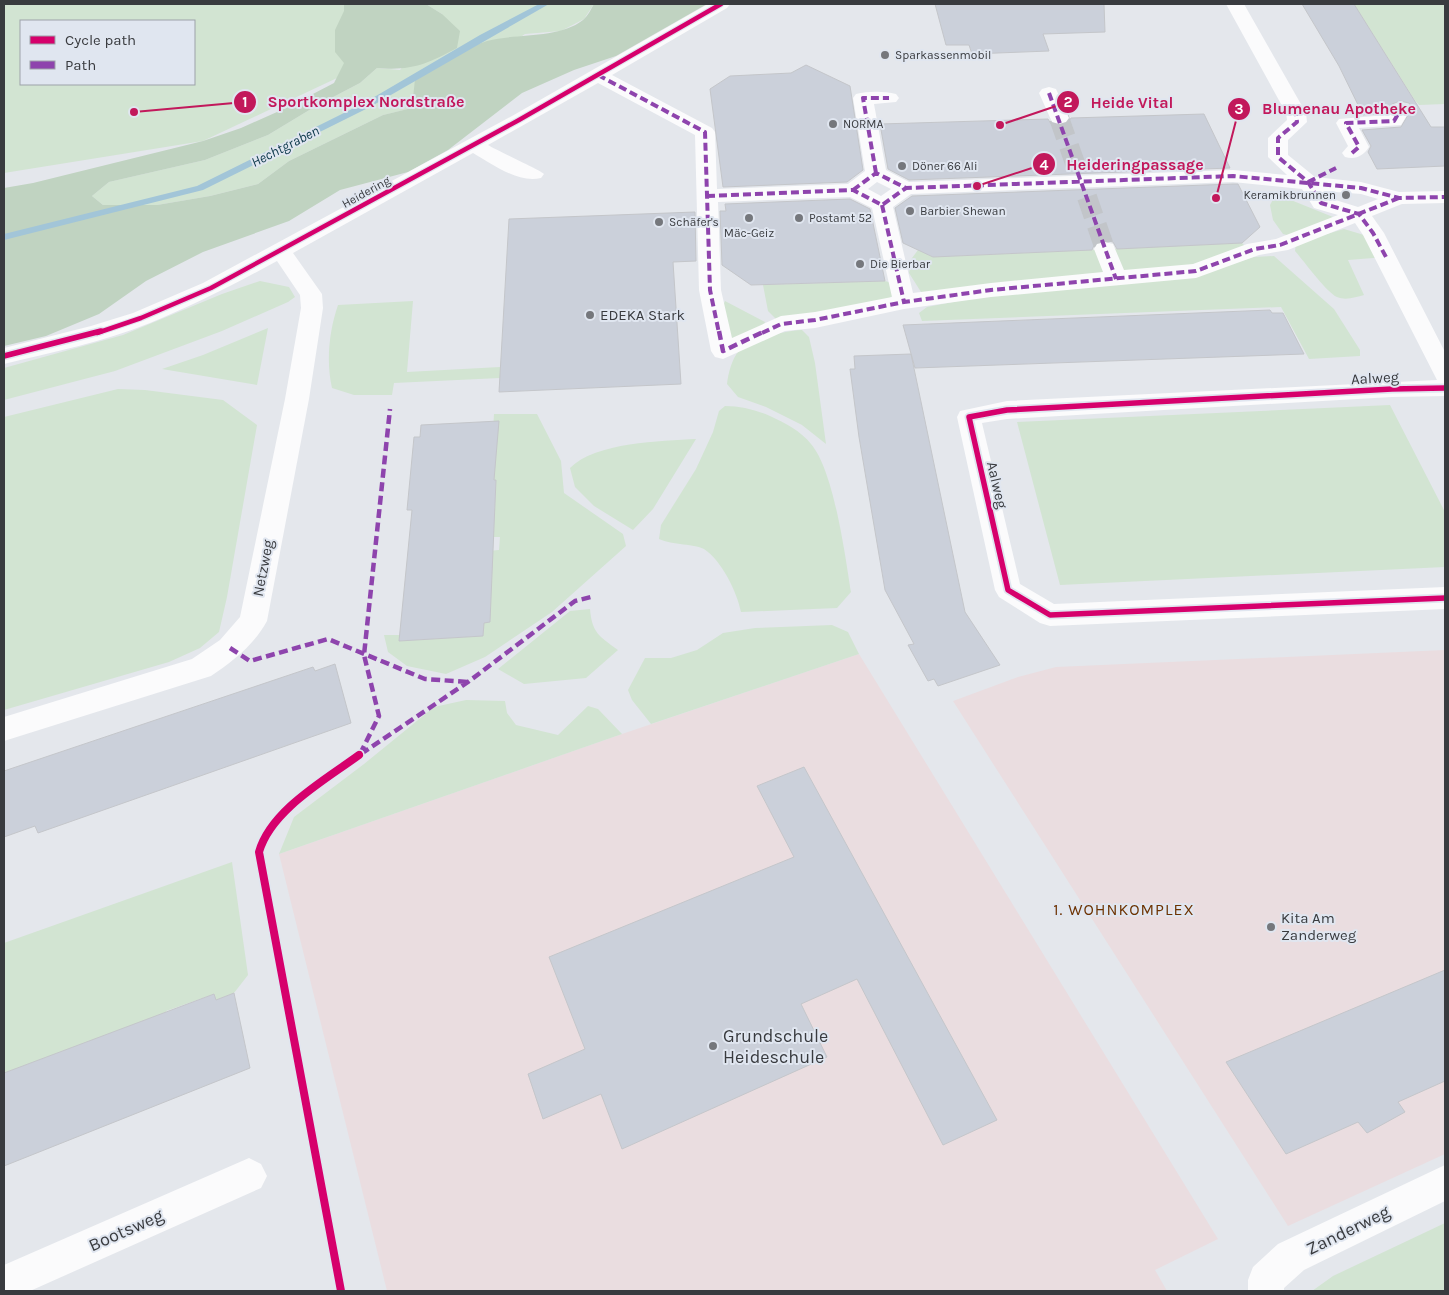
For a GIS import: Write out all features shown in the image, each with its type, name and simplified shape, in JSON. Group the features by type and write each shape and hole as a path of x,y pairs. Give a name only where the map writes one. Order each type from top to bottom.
{"street":[{"name":"Heidering","path":"4,356 96,333 141,318 211,288 281,252 721,4"},
{"path":"1235,4 1292,110 1296,114 1297,122 1278,138 1278,157 1308,182 1321,203 1359,214 1373,233 1386,257 1445,374"},
{"path":"598,75 705,132 710,290 723,351 781,324 815,320 904,302 992,290 1196,271 1255,249 1280,245 1399,198"},
{"path":"1049,93 1059,118"},
{"path":"876,173 864,98 889,98"},
{"path":"1359,150 1346,123 1394,121 1401,109"},
{"path":"473,145 515,168 534,174"},
{"path":"1308,182 1336,168"},
{"path":"853,190 876,173"},
{"path":"876,173 906,188 1233,176 1361,188 1399,198 1445,197"},
{"path":"882,205 906,188"},
{"path":"707,196 853,190 882,205 904,302"},
{"path":"1105,249 1116,279"},
{"name":"Netzweg","path":"4,729 201,668 230,648 253,621 297,399 312,308 312,294 281,252"},
{"name":"Aalweg","path":"1445,388 1392,389 1017,409 969,417 1008,590 1050,615 1445,598"},
{"name":"Bootsweg","path":"4,1284 249,1176"},
{"name":"Zanderweg","path":"1266,1291 1266,1280 1291,1257 1445,1183"}],"shaded area":[{"name":"Kita Am Zanderweg","path":"1445,650 1445,1154 1288,1226 953,701 1018,677 1056,667"},
{"name":"Grundschule Heideschule","path":"859,654 1218,1239 1155,1270 1167,1291 387,1291 279,854 622,734"}],"green space":[{"path":"4,4 376,4 352,71 203,141 4,173"},
{"path":"344,4 426,4 442,14 460,31 457,48 419,65 389,69 377,68 360,83 316,106 268,135 205,160 109,182 92,196 103,205 157,205 210,196 258,184 289,161 383,115 416,107 413,98 415,79 477,44 562,30 583,20 594,4 707,4 616,56 574,70 522,93 448,150 408,172 340,190 289,221 203,252 146,281 99,314 46,336 4,346 4,188 33,183 203,141 241,128 286,108 334,83 344,63 335,52 335,30 344,11"},
{"path":"426,4 594,4 584,19 561,31 525,34 417,107 383,115 289,161 258,184 210,196 157,205 103,205 92,196 109,182 205,160 268,135 316,106 360,83 377,68 400,70 442,14"},
{"path":"1354,4 1445,4 1445,104 1419,105"},
{"path":"1276,194 1333,217 1295,237 1283,234 1273,220 1270,205"},
{"path":"1344,229 1364,235 1386,257 1348,260 1364,295 1347,299 1332,294 1295,251 1296,243"},
{"path":"1242,243 1247,248 1197,266 933,292 921,292 909,273 912,258 918,250 933,257"},
{"path":"1274,256 1334,309 1360,350 1360,356 1309,359 1281,307 922,321 919,313 927,307 979,297 1195,276 1254,257"},
{"path":"260,281 289,287 295,297 288,302 222,331 115,371 4,400 4,368 123,335 222,294"},
{"path":"885,281 892,283 896,293 886,301 776,319 768,311 763,285"},
{"path":"413,301 407,372 500,367 500,378 394,383 392,395 354,395 332,388 329,368 329,347 332,325 338,305"},
{"path":"725,301 765,322 762,329 731,340 720,313"},
{"path":"268,328 257,385 162,369 203,355"},
{"path":"802,330 809,337 815,363 826,444 802,425 766,407 738,397 727,384 734,358 744,346 768,336"},
{"path":"118,389 145,390 223,400 257,425 227,597 219,632 200,648 169,662 4,710 4,417"},
{"path":"1390,405 1445,512 1445,567 1060,585 1017,422"},
{"path":"725,406 754,410 787,425 807,439 819,457 826,473 837,514 851,592 837,608 741,612 728,578 711,554 700,547 659,539 661,525 696,469 713,432 719,411"},
{"path":"494,414 537,414 561,461 564,493 623,534 626,546 552,612 485,657 446,674 407,666 388,652 384,635 400,635 399,641 483,636 484,623 490,622 491,593 487,551 499,550 500,537 487,537 495,506 496,480 490,481"},
{"path":"696,439 653,509 633,530 594,506 575,487 570,468 581,459 596,453 630,444"},
{"path":"590,609 595,629 618,650 586,678 524,684 498,669 570,611"},
{"path":"832,625 848,632 859,654 651,724 632,700 628,690 645,658 671,658 697,650 723,633 755,628"},
{"path":"466,700 505,701 507,713 516,725 558,735 588,706 598,709 622,734 279,854 294,817 364,764 434,707"},
{"path":"232,862 248,975 234,993 216,1000 214,994 166,1011 166,1019 4,1073 4,943"},
{"path":"1445,1223 1445,1291 1312,1291 1333,1276"}],"building":[{"path":"935,4 1104,4 1105,32 1043,34 1049,51 972,54 969,45 946,45"},
{"path":"1302,4 1354,4 1431,127 1445,127 1445,166 1377,169 1368,152 1371,146 1362,130 1401,127 1412,108 1409,103 1400,101 1392,104 1386,113 1363,115 1339,66"},
{"path":"806,65 850,86 863,170 847,182 723,187 710,89 730,76 791,73"},
{"path":"1204,114 1230,168 909,180 888,169 880,124 1048,119 1051,124 1060,126 1068,123 1071,118"},
{"path":"1238,184 1260,227 1242,243 1117,249 1113,242 1105,240 1095,243 1092,250 933,257 903,243 895,208 912,196"},
{"path":"850,199 870,209 885,281 751,285 722,265 720,211 726,211 725,204"},
{"name":"EDEKA Stark","path":"695,212 696,261 673,262 681,384 499,392 509,219"},
{"path":"1270,310 1272,313 1283,313 1304,354 915,368 903,325"},
{"path":"911,354 965,612 1000,665 938,686 934,679 928,681 908,645 914,644 885,590 859,437 850,369 855,369 854,356"},
{"path":"499,421 494,480 496,480 490,622 484,623 483,636 399,641 412,510 407,510 414,437 420,437 421,425"},
{"path":"335,664 351,723 38,833 35,826 4,837 4,771 313,667 315,671"},
{"path":"804,767 997,1120 943,1145 857,979 801,1004 827,1057 622,1149 601,1094 543,1119 528,1074 585,1049 549,957 794,857 757,786"},
{"path":"1445,970 1445,1081 1398,1102 1405,1112 1367,1133 1358,1122 1286,1154 1226,1062"},
{"path":"234,993 250,1068 4,1166 4,1073 214,994 216,1000"}],"waterway":[{"name":"Hechtgraben","path":"4,237 200,188 367,105 483,37 545,4"}],"tunnel":[{"path":"1059,118 1076,166"},
{"path":"1087,197 1105,249"}],"marked path":[{"path":"598,75 705,132 710,290 723,351 781,324 815,320 904,302 991,290 1196,271 1255,249 1280,245 1399,198"},
{"path":"1049,93 1116,279"},
{"path":"876,173 863,98 889,98"},
{"path":"1352,153 1359,147 1346,123 1394,121 1401,109"},
{"path":"1292,110 1296,113 1297,122 1278,138 1278,157 1308,182 1321,203 1359,214 1373,233 1386,257"},
{"path":"1308,182 1336,168"},
{"path":"853,190 876,173 906,188 1233,176 1361,188 1399,198 1445,197"},
{"path":"707,196 853,190 882,205 906,188"},
{"path":"882,205 904,302"},
{"path":"360,754 379,716 364,655 390,409"},
{"path":"361,754 468,682 575,601 591,597"},
{"path":"230,648 250,661 328,639 425,679 468,682"}],"cycle path":[{"path":"4,356 96,333 141,318 211,288 519,120 721,4"},
{"path":"1445,388 1392,389 1007,410 969,417 1008,590 1050,615 1445,598"},
{"path":"341,1291 259,852 263,838 290,806 360,754"}],"place":[{"name":"Sparkassenmobil","path":"885,55"},
{"name":"Sportkomplex Nordstraße","path":"134,112"},
{"name":"NORMA","path":"833,124"},
{"name":"Heide Vital","path":"1000,125"},
{"name":"Döner 66 Ali","path":"902,166"},
{"name":"Heideringpassage","path":"977,186"},
{"name":"Keramikbrunnen","path":"1346,195"},
{"name":"Blumenau Apotheke","path":"1216,198"},
{"name":"Barbier Shewan","path":"910,211"},
{"name":"Mäc-Geiz","path":"749,218"},
{"name":"Postamt 52","path":"799,218"},
{"name":"Schäfer's","path":"659,222"},
{"name":"Die Bierbar","path":"860,264"},
{"name":"EDEKA Stark","path":"590,315"},
{"name":"Kita Am Zanderweg","path":"1271,927"},
{"name":"Grundschule Heideschule","path":"713,1046"}],"district":[{"name":"1. WOHNKOMPLEX","path":"1124,909"}]}
